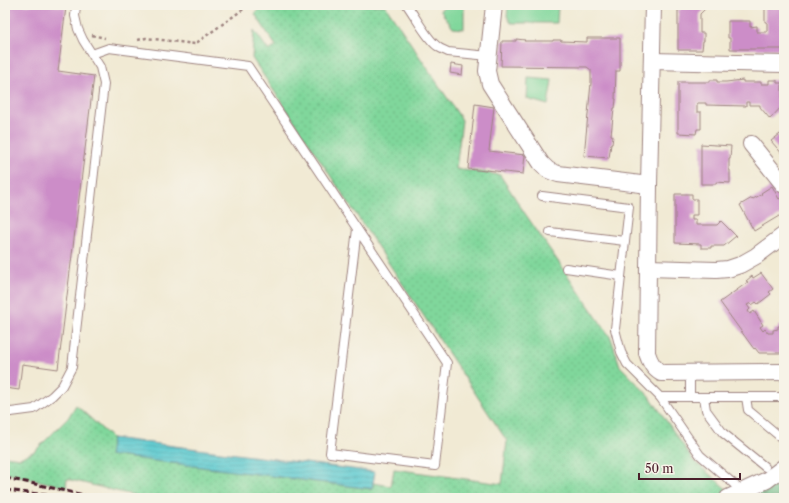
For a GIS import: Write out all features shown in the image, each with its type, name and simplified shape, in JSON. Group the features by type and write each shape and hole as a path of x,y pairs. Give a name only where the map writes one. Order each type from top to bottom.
{"street":[{"path":"494,5 487,71 490,84 541,163 548,170 558,174 649,185"},
{"path":"653,5 647,353 650,362 661,373 784,372"},
{"path":"652,62 784,64"},
{"path":"751,144 784,185"},
{"path":"648,268 728,269 740,265 756,256 784,236"},
{"path":"731,492 768,480 784,467"}],"lane":[{"path":"5,411 11,412 34,409 52,396 62,386 72,367 104,84 100,67 80,33 75,16 76,5"},
{"path":"407,5 430,40 442,50 448,52 489,56"},
{"path":"92,54 109,48 248,66 447,363 435,466 330,453 357,229"},
{"path":"542,196 628,208 615,329 621,352 627,364 660,397 700,455 731,492"},
{"path":"550,232 625,241"},
{"path":"566,268 621,276"},
{"path":"690,373 690,397"},
{"path":"660,397 784,397"},
{"path":"704,397 706,410 722,433 765,467"},
{"path":"746,397 748,410 784,440"}],"path":[{"path":"132,41 146,38 196,44 249,5"},
{"path":"80,33 107,38"}],"green space":[{"path":"262,5 385,5 462,120 456,169 500,175 611,338 620,366 651,398 693,460 731,493 714,498 145,498 67,479 66,487 5,473 5,456 20,458 35,451 68,418 76,405 112,438 110,455 372,489 373,483 391,486 394,469 502,484 507,441 252,58 254,30 269,51 276,46 255,14"},
{"path":"447,5 464,7 464,29 453,28 440,10"},
{"path":"508,5 558,5 557,23 511,23 507,16"},
{"path":"528,78 552,80 548,105 527,99"},
{"path":"784,476 784,498 750,498 770,486"}],"water":[{"path":"112,438 375,472 372,489 109,455"}],"building":[{"path":"5,5 53,5 66,7 58,71 94,76 58,369 22,364 19,390 5,388"},
{"path":"680,5 709,5 700,14 700,33 704,33 702,50 678,50 678,10 680,10"},
{"path":"767,5 784,5 784,49 730,49 730,38 728,38 728,21 750,21 750,27 757,26 757,32 767,32 765,8 767,8"},
{"path":"587,38 620,38 620,71 616,71 616,99 611,135 613,136 609,158 584,156 591,70 587,67 501,66 502,41 516,41 516,39 525,40 524,41 561,40 587,42"},
{"path":"451,64 463,66 462,75 450,73"},
{"path":"710,80 726,82 743,80 743,82 761,82 761,84 769,84 769,80 777,80 777,83 782,83 782,100 784,104 770,119 760,105 749,105 749,102 746,102 746,106 706,105 706,103 697,103 697,112 701,112 701,129 697,129 696,134 678,133 678,82 710,82"},
{"path":"475,104 494,107 489,151 525,155 523,174 468,169"},
{"path":"784,131 784,156 771,141"},
{"path":"701,144 731,146 729,159 730,183 716,182 716,184 701,184"},
{"path":"772,186 779,199 781,198 784,202 784,213 754,231 740,205 762,194 761,193"},
{"path":"675,194 692,194 692,199 697,199 697,215 692,215 692,220 696,220 696,225 717,225 721,221 736,236 724,246 711,246 711,248 701,248 701,244 675,243"},
{"path":"761,273 773,289 769,292 771,294 758,304 756,302 752,305 751,303 747,305 750,309 748,311 750,314 754,311 763,325 760,327 763,331 765,329 768,333 773,333 773,330 778,329 778,326 784,326 784,353 759,353 755,348 754,349 720,302 748,282 746,281 752,276 753,278"}],"railway":[{"path":"5,478 97,498"},
{"path":"5,490 71,498"}]}
